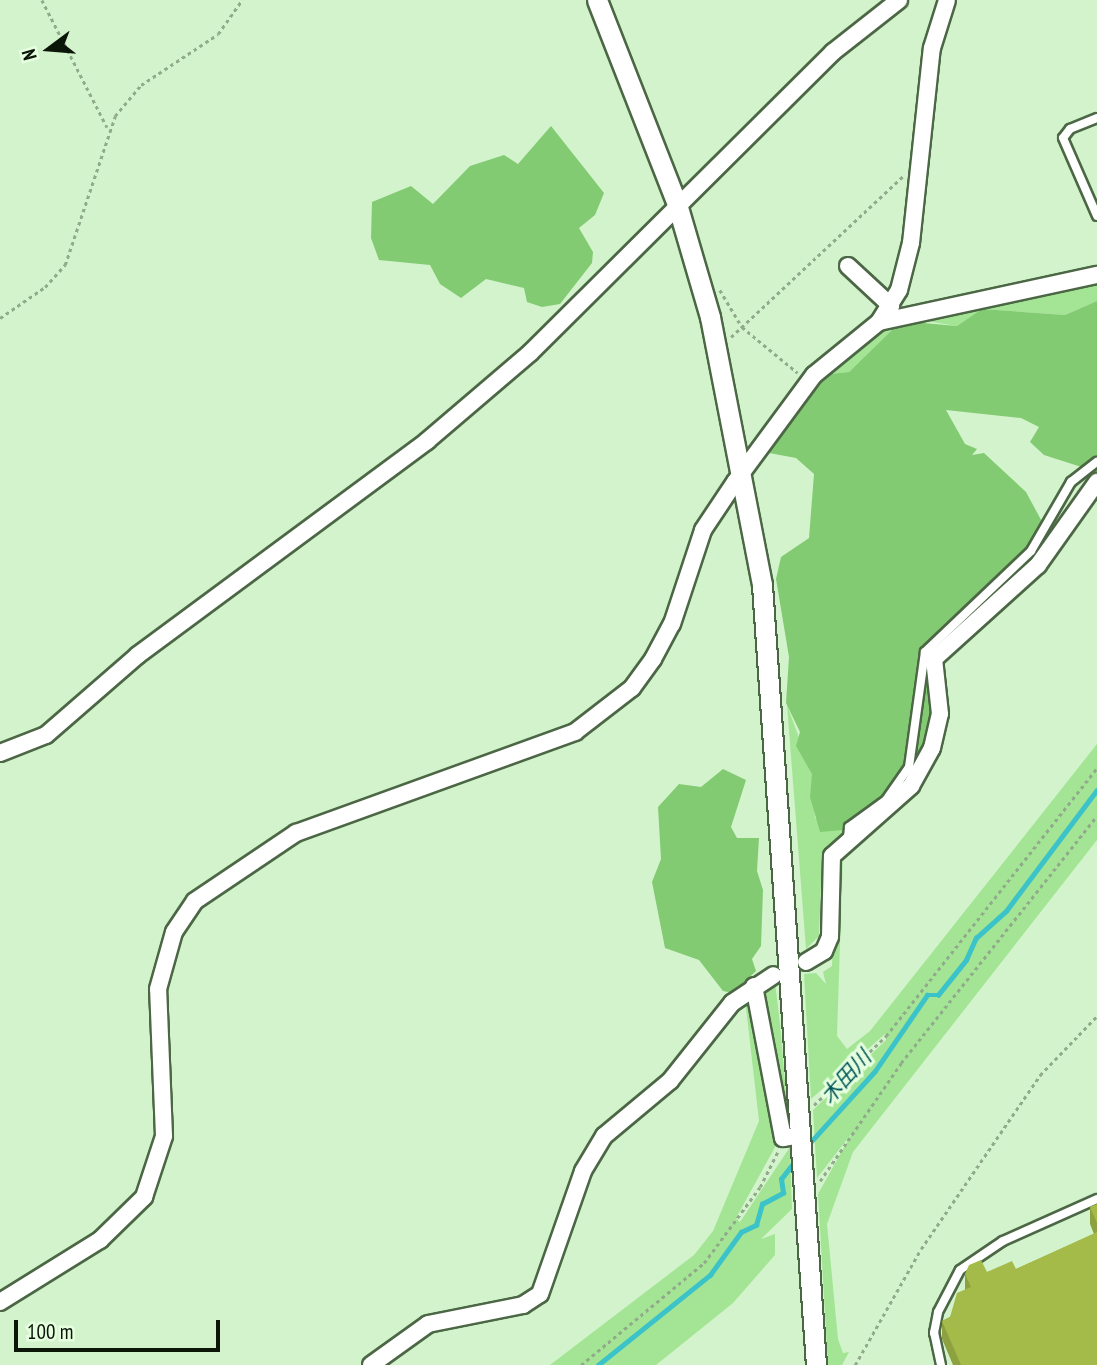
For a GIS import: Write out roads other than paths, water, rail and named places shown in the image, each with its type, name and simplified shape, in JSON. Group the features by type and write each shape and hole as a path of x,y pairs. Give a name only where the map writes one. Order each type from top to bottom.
{"street":[{"path":"597,0 677,204 717,347 743,471 776,732 816,1365"},
{"path":"0,753 46,735 138,655 427,441 530,353 677,204 833,52 899,0"},
{"path":"0,1303 100,1240 144,1197 164,1136 158,989 174,932 195,901 296,833 550,744 603,714 653,659 672,624 703,530 809,382 879,321 891,306 911,243 932,48 947,0"},
{"path":"848,266 891,306"},
{"path":"879,321 1097,275"},
{"path":"806,962 827,948 832,856 848,837 911,786 932,748 940,714 934,659 1038,565 1097,482"},
{"path":"371,1365 428,1324 523,1305 540,1294 592,1152 615,1124 670,1081 754,986 774,975"},
{"path":"754,986 783,1138 801,1135"}],"lane":[{"path":"1097,118 1070,128 1063,138 1097,215"},
{"path":"848,837 849,827 886,800 909,768 921,715 925,652 1031,551 1071,482 1097,462"},
{"path":"942,1365 934,1333 937,1312 960,1270 1003,1241 1097,1199"}],"waterway":[{"name":"木田川","path":"807,1146 875,1071 927,995 938,995 966,960 976,938 1006,911 1097,790"},
{"name":"木田川","path":"598,1365 710,1275 741,1232 756,1225 762,1204 783,1193 781,1179 795,1161"}]}
